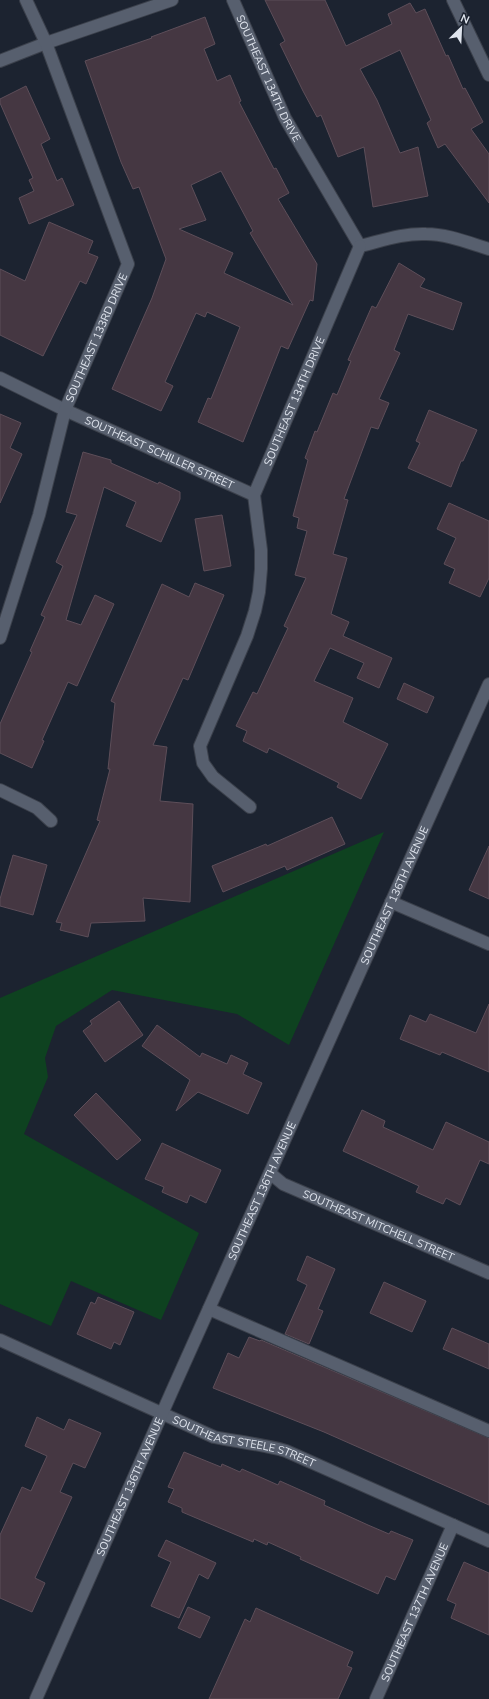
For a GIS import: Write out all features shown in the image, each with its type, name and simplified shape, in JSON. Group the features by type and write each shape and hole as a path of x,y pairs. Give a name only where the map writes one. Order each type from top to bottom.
{"street":[{"name":"SOUTHEAST 133RD DRIVE","path":"0,638 39,515 65,410 128,264 46,43 26,0"},
{"path":"0,61 46,43 172,0"},
{"name":"SOUTHEAST 134TH DRIVE","path":"233,0 285,118 360,246 254,495 261,563 257,604 247,636 200,746 203,763 213,777 250,807"},
{"path":"453,0 489,75"},
{"path":"360,246 398,237 426,234 448,237 489,250"},
{"name":"SOUTHEAST SCHILLER STREET","path":"0,378 65,410 254,495"},
{"name":"SOUTHEAST 136TH AVENUE","path":"36,1699 489,684"},
{"path":"0,790 37,808 51,821"},
{"path":"391,902 489,944"},
{"name":"SOUTHEAST MITCHELL STREET","path":"270,1173 283,1184 489,1272"},
{"path":"209,1309 489,1431"},
{"name":"SOUTHEAST STEELE STREET","path":"0,1340 214,1437 238,1442 266,1445 286,1451 489,1541"},
{"name":"SOUTHEAST 137TH AVENUE","path":"376,1699 453,1525"}],"green space":[{"path":"384,832 289,1045 237,1014 112,990 56,1026 45,1058 48,1077 24,1134 199,1233 161,1320 71,1281 51,1326 0,1304 0,998"}],"building":[{"path":"265,0 325,0 346,46 392,24 388,14 410,3 416,13 425,9 446,56 448,55 463,89 465,88 483,122 471,129 489,154 489,203 445,144 438,148 427,123 431,120 400,50 360,69 377,100 400,153 418,147 428,196 373,207 364,147 338,157 321,115 317,117 280,44 285,41"},
{"path":"205,17 215,44 204,49 217,81 230,75 241,101 239,102 274,169 276,168 289,193 278,199 317,264 313,301 310,300 288,349 281,346 243,442 198,422 208,398 211,399 240,327 207,312 205,317 196,313 165,382 173,386 161,411 112,389 152,298 166,259 139,187 133,189 121,162 85,61 152,38 151,37","holes":["221,171 253,231 250,233 293,305 224,273 233,253 179,229 206,220 191,185"]},
{"path":"26,86 50,139 41,144 57,181 62,178 74,205 29,224 19,198 34,191 29,180 33,178 0,103 0,99"},
{"path":"49,222 93,241 88,253 98,257 86,284 80,281 43,356 0,335 0,269 25,281"},
{"path":"399,263 425,279 420,287 462,303 453,330 408,314 394,350 400,353 379,399 389,403 378,429 371,427 344,499 348,500 333,554 347,558 331,614 349,622 343,636 392,658 379,688 357,678 364,663 330,648 314,681 353,698 343,722 388,744 361,799 337,787 339,783 269,748 267,753 243,741 247,731 236,726 253,692 257,694 288,628 284,626 306,578 295,575 307,531 297,528 299,518 293,516 308,460 305,458 315,431 317,432 333,393 337,395 351,361 348,360 372,306 376,308"},
{"path":"429,410 477,430 463,461 461,461 451,487 408,468 420,443 416,441"},
{"path":"0,414 21,423 10,448 22,454 0,503"},
{"path":"83,452 111,460 111,463 180,492 180,499 161,542 126,526 136,502 104,487 66,620 81,625 95,595 114,604 77,686 68,682 42,740 44,741 32,768 0,753 0,724 32,652 30,651 45,617 41,615 63,566 56,562 77,515 66,512"},
{"path":"449,503 489,521 489,578 480,597 449,583 455,569 444,564 456,538 437,529"},
{"path":"222,515 231,566 204,571 195,519"},
{"path":"195,583 224,595 188,680 183,678 153,745 167,747 160,801 193,804 190,902 143,898 145,921 91,923 88,937 60,930 62,923 56,922 100,821 97,820 110,769 108,769 115,703 111,701 162,584 189,597"},
{"path":"404,683 434,697 427,713 397,699"},
{"path":"332,817 345,844 287,870 285,866 223,892 212,866 266,844 267,846"},
{"path":"489,846 489,899 469,890"},
{"path":"13,855 47,865 33,915 0,906 0,899"},
{"path":"119,1001 143,1035 105,1062 83,1031 92,1024 90,1021"},
{"path":"489,1004 489,1072 442,1052 440,1055 400,1039 410,1015 426,1022 430,1014 476,1033"},
{"path":"157,1025 200,1057 202,1053 227,1064 231,1055 248,1063 243,1074 262,1083 248,1114 198,1092 176,1111 190,1080 142,1046"},
{"path":"96,1093 141,1140 117,1160 74,1115"},
{"path":"362,1110 385,1121 383,1127 433,1150 446,1122 489,1142 489,1164 480,1160 460,1205 446,1198 443,1204 416,1192 419,1186 343,1151"},
{"path":"162,1143 221,1170 206,1203 190,1195 187,1203 162,1192 164,1187 145,1179"},
{"path":"307,1256 335,1269 318,1309 323,1311 309,1344 285,1334 307,1285 297,1280"},
{"path":"384,1282 426,1301 412,1332 370,1313"},
{"path":"98,1297 134,1312 120,1345 114,1342 111,1349 77,1334 91,1302 95,1304"},
{"path":"452,1328 489,1344 489,1369 443,1349"},
{"path":"249,1337 260,1341 261,1340 489,1438 489,1505 324,1432 213,1388 228,1353 239,1358"},
{"path":"37,1417 64,1430 69,1419 101,1433 85,1468 73,1463 60,1492 72,1497 35,1578 45,1583 32,1612 0,1598 0,1535 22,1487 31,1491 47,1456 25,1446"},
{"path":"184,1452 221,1467 222,1464 240,1472 242,1469 278,1485 280,1481 325,1501 324,1505 368,1525 389,1534 391,1531 413,1540 395,1580 386,1576 378,1594 300,1559 301,1557 268,1542 267,1545 254,1539 253,1542 182,1512 182,1508 168,1502 174,1489 168,1487"},
{"path":"166,1540 216,1563 208,1579 199,1574 179,1618 151,1606 171,1562 158,1556"},
{"path":"464,1562 489,1573 489,1635 451,1618 456,1604 447,1600"},
{"path":"188,1607 210,1617 200,1638 178,1628"},
{"path":"256,1608 353,1652 347,1666 352,1668 338,1699 209,1699 245,1619 250,1622"}]}
